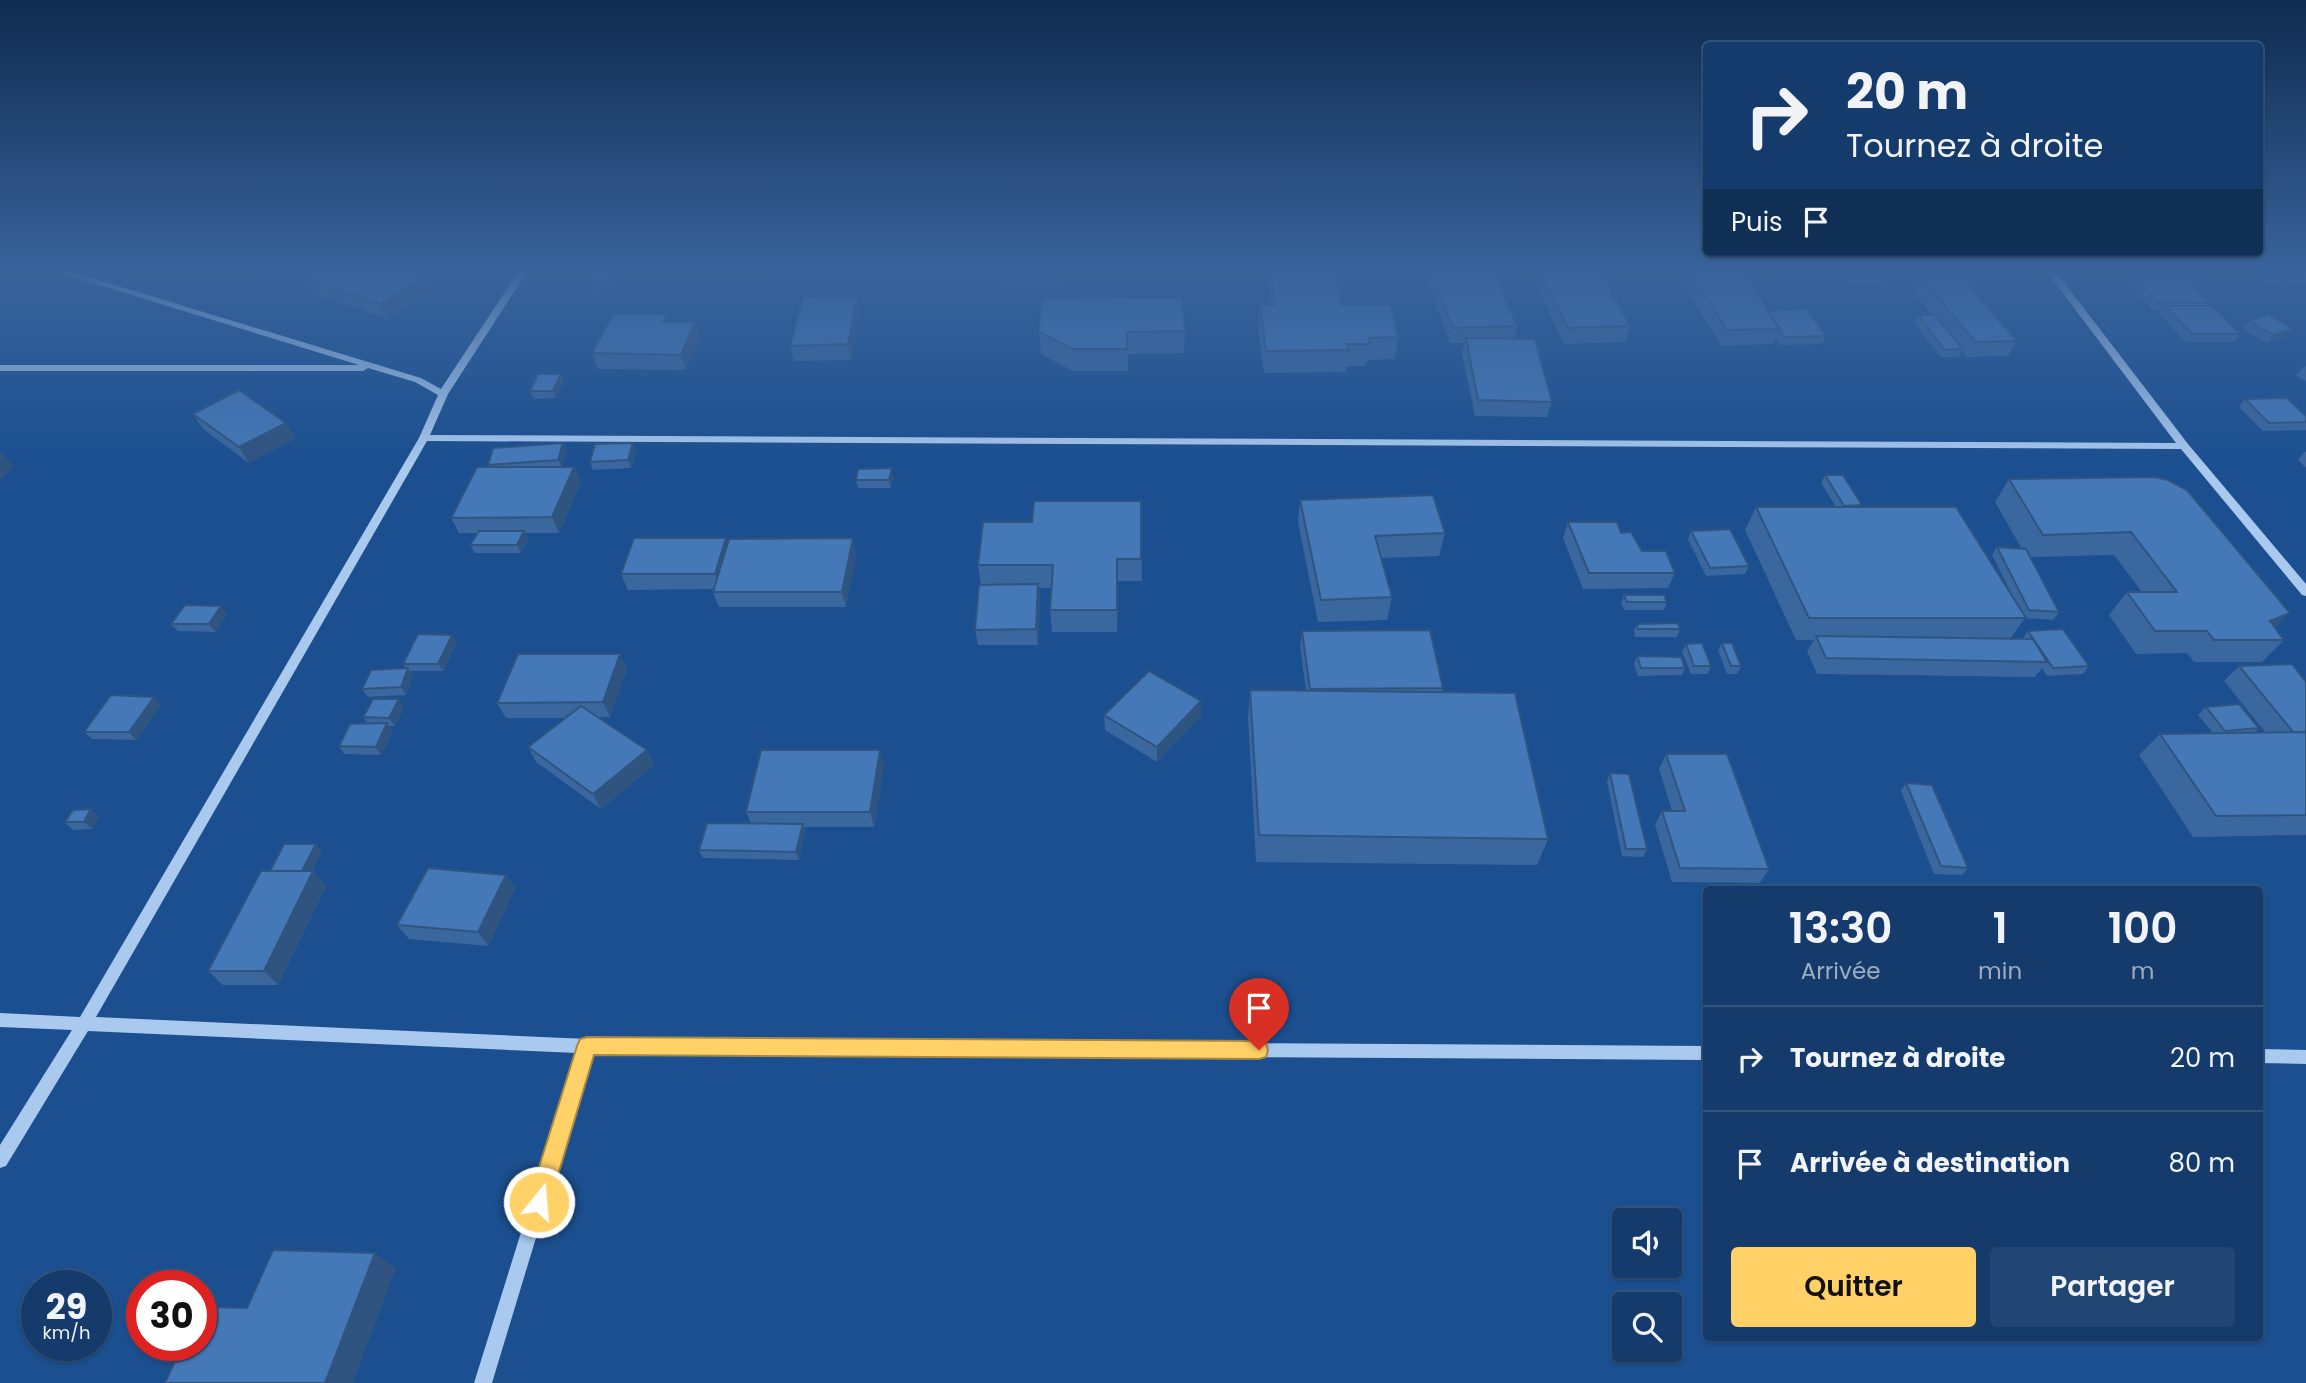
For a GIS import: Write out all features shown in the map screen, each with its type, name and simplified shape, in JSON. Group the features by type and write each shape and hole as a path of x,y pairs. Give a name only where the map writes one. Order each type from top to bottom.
{"street":[{"path":"274,337 418,380 443,394"},
{"path":"0,1160 84,1024 424,438 443,394 481,337"},
{"path":"2100,337 2184,446 2306,592"},
{"path":"0,368 378,368"},
{"path":"424,438 2184,446"},
{"path":"0,1020 587,1046 1703,1053"},
{"path":"483,1383 587,1046"},
{"path":"2263,1056 2306,1057"}],"building":[{"path":"601,337 689,337 681,355 592,353"},
{"path":"793,337 849,337 848,344 790,346"},
{"path":"1048,337 1127,337 1127,349 1072,349"},
{"path":"1264,337 1398,337 1368,338 1370,344 1347,344 1349,350 1266,351"},
{"path":"1935,337 1953,337 1963,349 1945,350"},
{"path":"1970,337 2013,337 2017,341 1975,342"},
{"path":"1466,338 1535,339 1552,402 1478,400"},
{"path":"538,374 561,374 553,391 530,391"},
{"path":"239,390 286,423 239,447 193,414"},
{"path":"2287,398 2306,416 2306,422 2269,423 2245,399"},
{"path":"563,443 558,460 488,465 493,448"},
{"path":"633,443 628,460 590,462 595,444"},
{"path":"477,467 574,467 552,517 451,518"},
{"path":"892,468 889,480 856,480 858,469"},
{"path":"1825,475 1843,475 1862,505 1844,506"},
{"path":"2155,477 2168,480 2187,490 2290,613 2270,621 2284,640 2214,640 2207,631 2155,631 2127,592 2177,592 2131,532 2043,535 2009,479"},
{"path":"1433,495 1445,533 1375,536 1392,597 1321,600 1300,500"},
{"path":"1034,501 1141,501 1141,559 1117,559 1117,610 1050,610 1053,565 978,565 983,522 1032,522"},
{"path":"1756,507 1956,507 2026,618 1809,618"},
{"path":"1568,522 1617,522 1621,533 1631,532 1642,551 1666,551 1675,573 1589,573"},
{"path":"1730,529 1749,566 1710,568 1691,531"},
{"path":"479,531 524,531 517,545 470,545"},
{"path":"634,538 726,538 715,574 621,574"},
{"path":"853,538 842,592 713,592 729,539"},
{"path":"1997,547 2026,549 2059,612 2029,610"},
{"path":"1038,584 1036,629 975,630 979,585"},
{"path":"1624,595 1664,595 1667,602 1627,602"},
{"path":"185,605 221,606 209,624 171,624"},
{"path":"1678,623 1680,629 1638,629 1637,624"},
{"path":"2063,629 2089,666 2053,668 2028,631"},
{"path":"1430,630 1443,688 1310,689 1302,631"},
{"path":"418,634 452,635 438,664 403,664"},
{"path":"1816,636 2033,639 2047,662 1826,658"},
{"path":"1702,643 1711,666 1694,666 1686,644"},
{"path":"1722,643 1732,643 1741,666 1731,666"},
{"path":"518,654 620,654 603,702 497,703"},
{"path":"1637,656 1681,657 1685,668 1641,668"},
{"path":"2292,664 2306,682 2306,732 2293,732 2239,666"},
{"path":"408,668 401,687 362,689 371,670"},
{"path":"1149,671 1201,701 1157,747 1104,715"},
{"path":"1250,690 1515,693 1548,839 1259,835"},
{"path":"111,695 154,697 129,732 84,732"},
{"path":"373,699 399,699 389,718 363,717"},
{"path":"2239,704 2259,728 2225,731 2206,707"},
{"path":"581,706 647,750 593,794 528,747"},
{"path":"387,723 376,747 339,746 350,724"},
{"path":"2306,732 2306,815 2216,816 2160,734"},
{"path":"761,750 880,750 870,812 746,812"},
{"path":"1666,754 1727,754 1769,869 1680,868 1662,811 1685,811"},
{"path":"1610,773 1629,774 1647,849 1626,849"},
{"path":"1906,783 1932,785 1968,868 1941,866"},
{"path":"91,809 84,822 65,822 73,810"},
{"path":"707,823 803,824 796,852 699,850"},
{"path":"284,844 316,844 302,871 270,871"},
{"path":"428,868 506,875 478,932 397,925"},
{"path":"261,871 313,871 264,971 208,971"},
{"path":"273,1250 375,1253 325,1383 165,1383 175,1361 217,1361 217,1307 247,1308"}],"route":[{"path":"539,1202 587,1046 1259,1050"}]}
